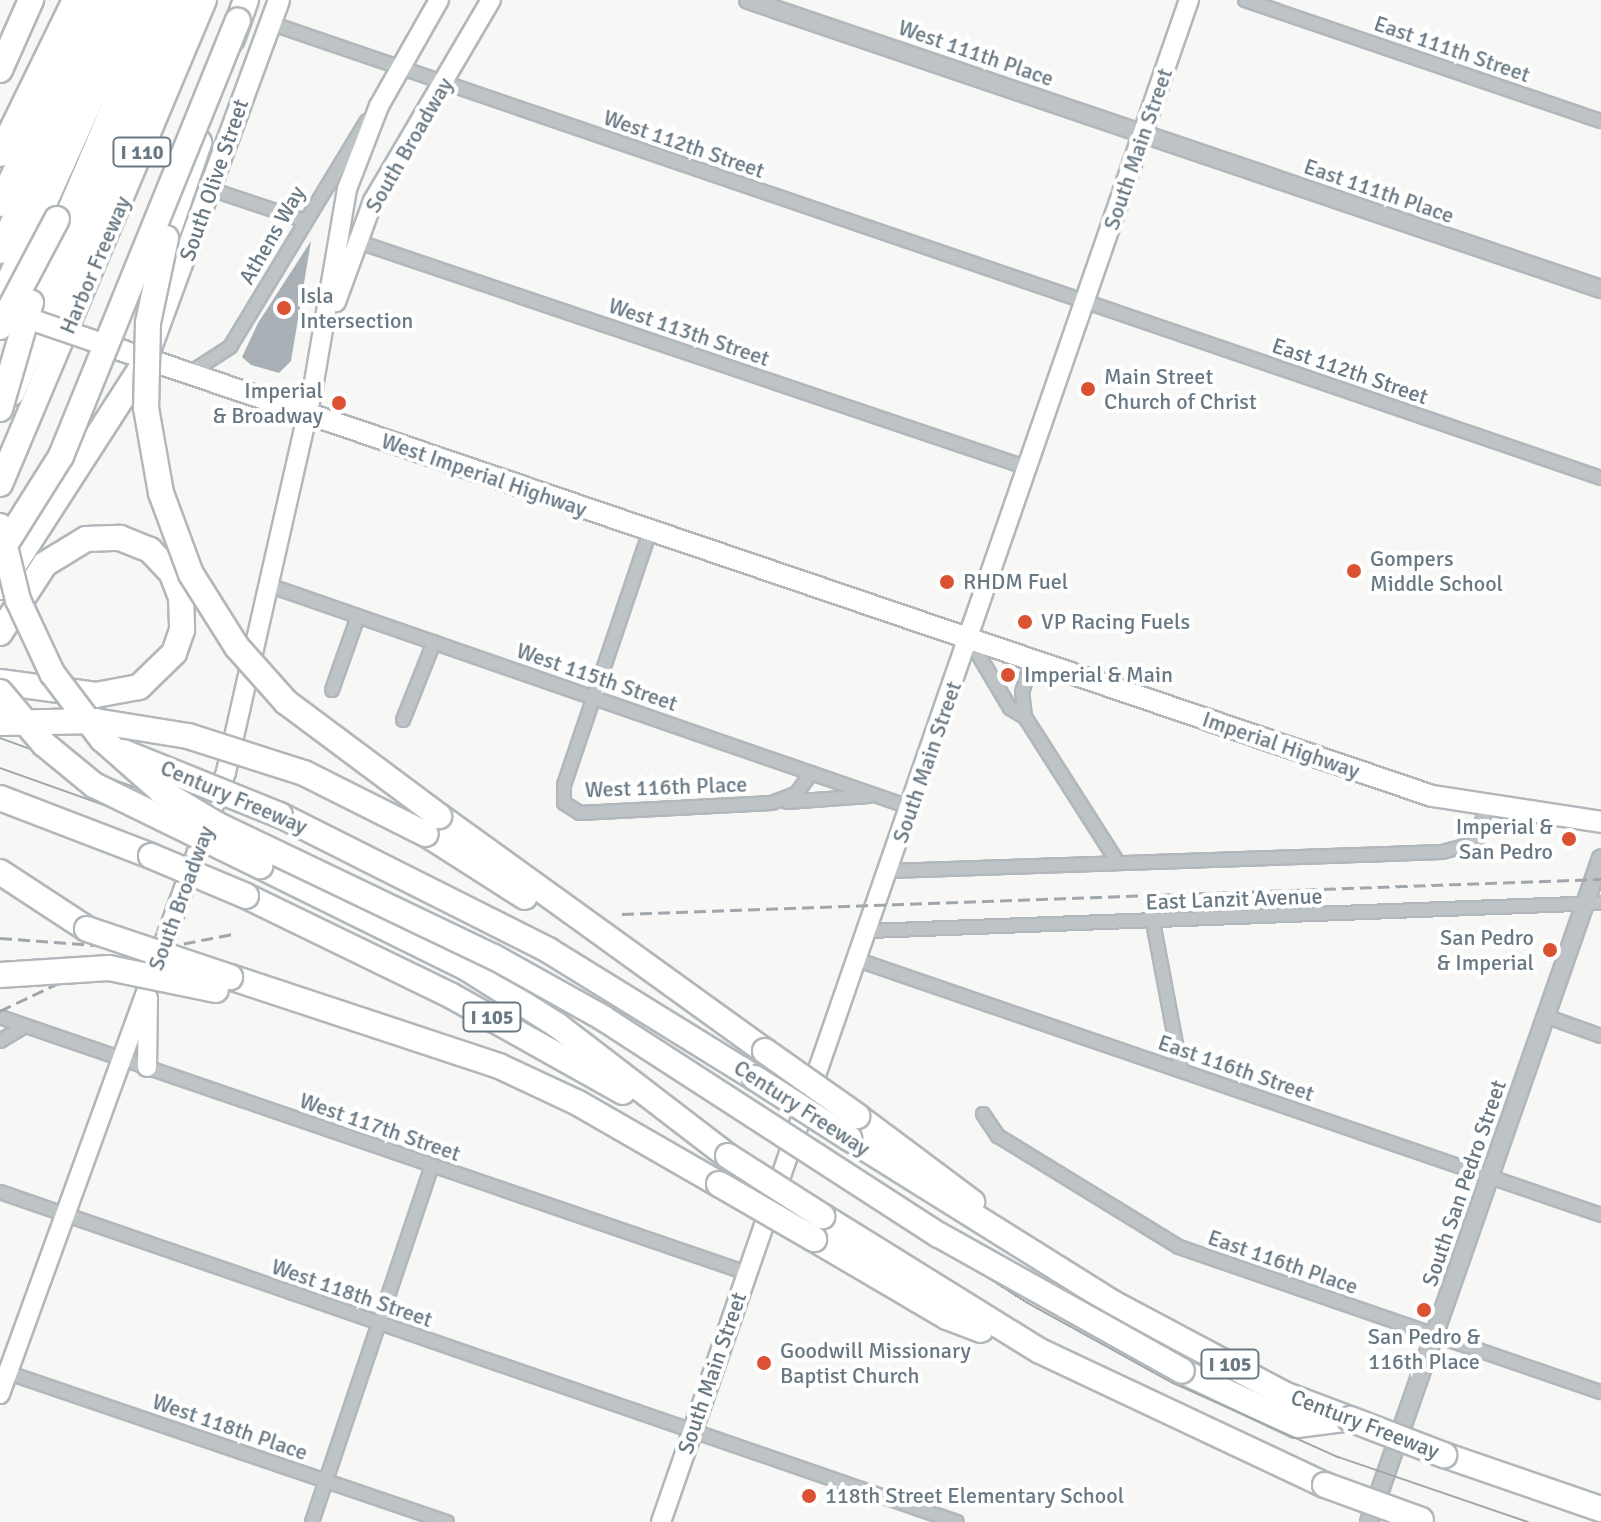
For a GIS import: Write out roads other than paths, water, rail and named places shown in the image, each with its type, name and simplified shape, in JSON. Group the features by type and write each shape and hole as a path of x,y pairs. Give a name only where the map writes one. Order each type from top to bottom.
{"highway":[{"path":"0,47 30,0"},
{"path":"0,70 30,0"},
{"path":"0,154 75,0"},
{"path":"0,204 96,0"},
{"path":"0,251 115,0"},
{"path":"0,301 136,0"},
{"path":"0,327 57,219 158,0"},
{"path":"0,409 25,316 158,0"},
{"path":"0,417 45,325 184,0"},
{"name":"Harbor Freeway","path":"0,484 204,0"},
{"path":"0,553 61,456 242,10"},
{"path":"242,10 153,286 145,384 158,481 191,574 252,666 304,718 432,825 567,923 632,955 765,1051 853,1127"},
{"path":"0,587 147,359"},
{"path":"0,526 18,600 52,673 102,739 161,791 592,1012 939,1235 1182,1371 1297,1425 1350,1419"},
{"path":"0,633 57,553 86,539 120,538 156,555 179,589 182,630 159,673 131,690 104,695 0,682"},
{"path":"0,692 44,744 94,785 468,969 557,1025 728,1156"},
{"name":"Century Freeway","path":"0,710 280,815 548,950 755,1078 853,1127 1019,1249 1286,1395 1444,1455 1601,1509"},
{"path":"0,723 119,722 200,739 316,778 432,825"},
{"path":"0,787 23,807"},
{"name":"I 105","path":"0,798 246,896 498,1020 728,1156 818,1227 1040,1351 1325,1485 1424,1521"},
{"path":"0,872 87,929 223,984 441,1057 641,1139 719,1184 818,1227"},
{"path":"0,975 109,968 223,984"}],"main road":[{"name":"South Olive Street","path":"147,359 279,0"},
{"name":"South Broadway","path":"0,1394 4,1371 118,1057 149,987 226,772 323,341 337,234 379,106 439,0"},
{"path":"464,48 476,0"},
{"name":"South Broadway","path":"323,341 373,201 491,0"},
{"name":"South Main Street","path":"661,1522 912,808 1189,0"},
{"name":"West Imperial Highway","path":"0,309 969,639"},
{"name":"Imperial Highway","path":"969,639 1432,796 1486,807 1601,822"},
{"path":"147,1067 149,987"}],"street":[{"name":"West 111th Place","path":"748,0 1144,133"},
{"name":"East 111th Street","path":"1245,0 1601,121"},
{"name":"West 112th Street","path":"270,23 1085,301"},
{"name":"Athens Way","path":"190,374 230,347 303,220 379,106"},
{"name":"East 111th Place","path":"1144,133 1601,289"},
{"path":"210,189 303,220"},
{"name":"West 113th Street","path":"337,234 1028,468"},
{"name":"East 112th Street","path":"1085,301 1601,478"},
{"path":"593,697 650,531"},
{"name":"West 115th Street","path":"268,585 912,808"},
{"path":"332,690 358,616"},
{"path":"969,639 1010,708 1025,717"},
{"path":"403,720 434,642"},
{"path":"1032,660 1022,692 1025,717 1116,860"},
{"name":"West 116th Place","path":"593,697 564,803 580,813 877,796"},
{"name":"West 116th Place","path":"772,803 796,794 811,773"},
{"name":"East Lanzit Avenue","path":"890,871 1462,849 1476,843 1486,807"},
{"name":"South San Pedro Street","path":"1369,1522 1545,1016 1593,903 1601,858"},
{"name":"East Lanzit Avenue","path":"869,931 1593,903"},
{"path":"1153,922 1181,1070"},
{"name":"East 116th Street","path":"858,960 1601,1215"},
{"path":"1545,1016 1601,1036"},
{"name":"West 117th Street","path":"0,1017 747,1273"},
{"path":"0,1041 25,1026"},
{"name":"East 116th Place","path":"983,1114 998,1136 1179,1247 1601,1392"},
{"path":"312,1522 432,1166"},
{"name":"West 118th Street","path":"0,1192 957,1522"},
{"name":"West 118th Place","path":"4,1371 447,1522"}],"tram line":[{"path":"0,738 216,817 493,960 1026,1302 1173,1383 1338,1457 1528,1522"},
{"path":"0,768 258,860 398,922"}],"railway":[{"path":"622,914 1601,879"},
{"path":"0,1011 67,979 166,947 233,934"},
{"path":"0,938 109,946 164,938"}],"place":[{"name":"Isla Intersection","path":"284,308"},
{"name":"Main Street Church of Christ","path":"1088,389"},
{"name":"Imperial & Broadway","path":"339,403"},
{"name":"Gompers Middle School","path":"1354,571"},
{"name":"RHDM Fuel","path":"947,582"},
{"name":"VP Racing Fuels","path":"1025,622"},
{"name":"Imperial & Main","path":"1008,675"},
{"name":"Imperial & San Pedro","path":"1569,839"},
{"name":"San Pedro & Imperial","path":"1550,950"},
{"name":"San Pedro & 116th Place","path":"1424,1310"},
{"name":"Goodwill Missionary Baptist Church","path":"764,1363"},
{"name":"118th Street Elementary School","path":"809,1496"}]}
